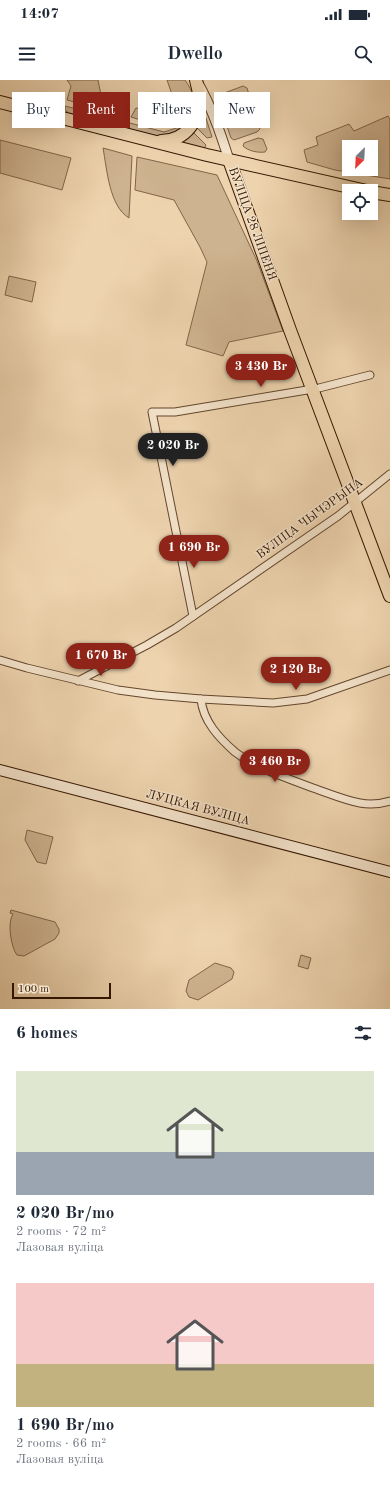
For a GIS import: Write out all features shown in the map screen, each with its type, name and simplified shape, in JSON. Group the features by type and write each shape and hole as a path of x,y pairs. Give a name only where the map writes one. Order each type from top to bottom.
{"main road":[{"path":"146,139 167,141 174,139 180,136 191,126 198,110 199,103 196,80"},
{"path":"0,102 229,160 342,185"},
{"name":"ВУЛІЦА 28 ЛІПЕНЯ","path":"229,160 247,195 316,389 390,579"},
{"path":"378,193 390,195"},
{"name":"ВУЛІЦА 28 ЛІПЕНЯ","path":"358,500 390,596"},
{"name":"ЛУЦКАЯ ВУЛІЦА","path":"0,770 390,872"}],"street":[{"path":"196,80 206,97 229,160"},
{"path":"193,616 152,412 175,412 316,389 370,375"},
{"name":"ВУЛІЦА ЧЫЧЭРЫНА","path":"78,681 146,645 193,616 338,516 390,474"},
{"path":"0,660 78,681 137,693 201,699 273,703 322,694 390,670"},
{"path":"201,699 204,714 211,727 227,745 253,763 287,778 352,801 369,804 390,801"}],"shaded area":[{"path":"67,80 98,80 100,92 73,92 73,102 67,100 71,86"},
{"path":"167,80 185,80 192,92 171,92"},
{"path":"243,86 247,88 248,92 227,92"},
{"path":"65,106 73,108 73,114 68,113"},
{"path":"136,108 138,108 138,119 131,117"},
{"path":"388,116 390,119 390,179 372,176 378,176 378,140 342,140 342,171 307,162 304,150 318,145 316,137 349,124 354,131"},
{"path":"206,118 212,137 207,138 197,128 206,128"},
{"path":"130,123 138,125 138,128 149,128 164,132 177,128 185,128 184,131 159,137 125,128 130,128"},
{"path":"228,128 260,128 257,132 234,140 231,138"},
{"path":"193,132 206,145 204,149 181,143"},
{"path":"258,138 263,139 267,149 265,152 253,151 243,146 244,143"},
{"path":"0,140 71,158 62,190 0,173"},
{"path":"103,148 132,156 129,218 122,212 113,196"},
{"path":"137,157 217,175 257,261 283,331 229,342 223,356 186,345 207,262 174,200 135,190"},
{"path":"9,276 36,282 32,302 5,295"},
{"path":"27,830 53,837 46,864 37,862 25,840"},
{"path":"11,910 55,922 59,929 59,933 55,939 24,956 17,955 10,935 10,923 13,914 10,913"},
{"path":"301,955 311,958 308,969 298,966"},
{"path":"215,963 231,968 234,972 232,979 198,1000 189,997 186,991 189,980"}]}
